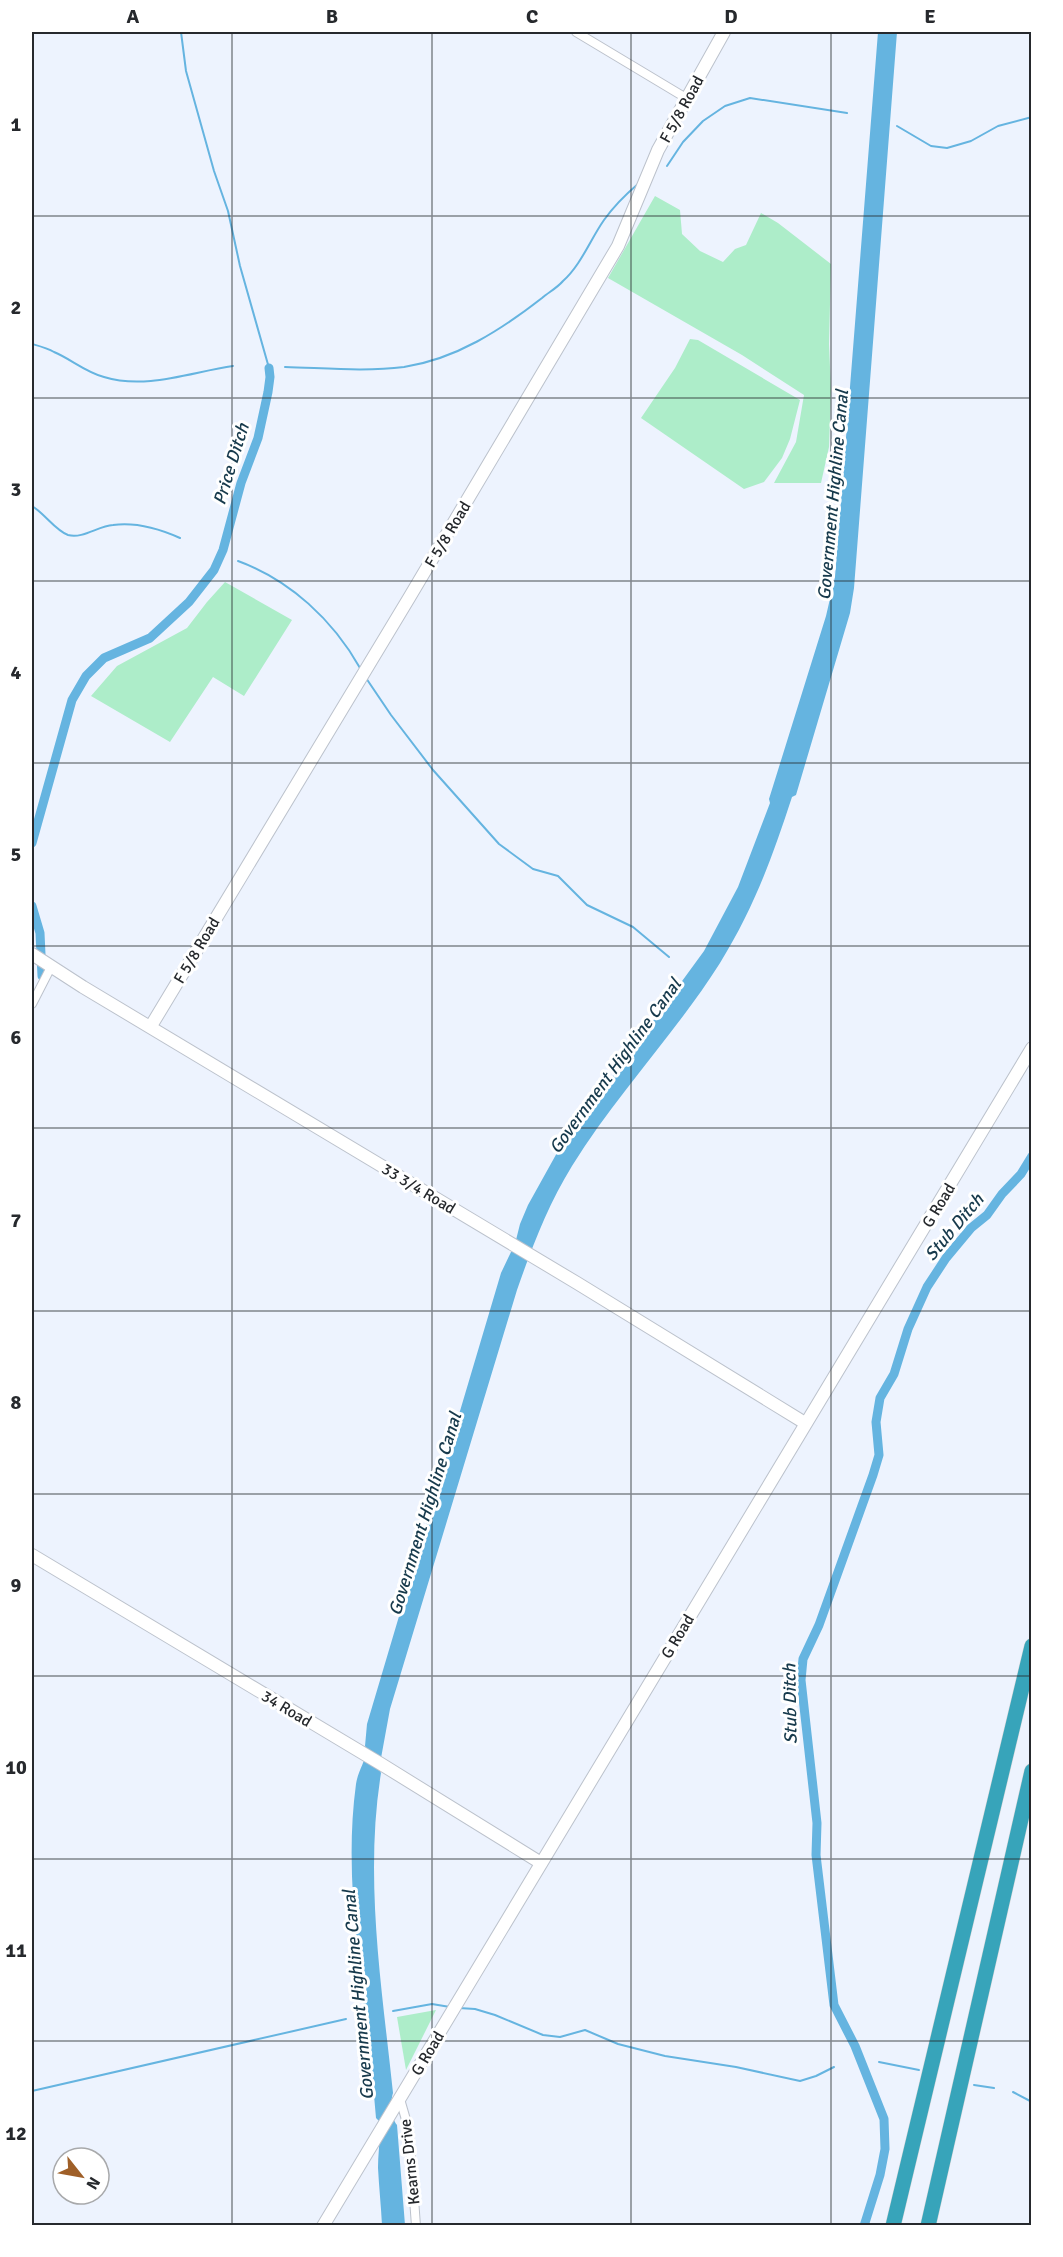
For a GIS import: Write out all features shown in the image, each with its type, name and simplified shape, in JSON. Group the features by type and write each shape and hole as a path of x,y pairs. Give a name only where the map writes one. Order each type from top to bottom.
{"highway":[{"path":"893,2226 1032,1646"},
{"path":"929,2226 1032,1771"}],"street":[{"path":"576,32 686,98"},
{"name":"F 5/8 Road","path":"151,1026 618,246 658,150 724,32"},
{"name":"33 3/4 Road","path":"32,954 805,1423"},
{"path":"32,1004 51,967"},
{"name":"G Road","path":"323,2226 1032,1048"},
{"name":"34 Road","path":"32,1555 381,1764 541,1863"},
{"name":"Kearns Drive","path":"400,2099 410,2139 416,2226"}],"green space":[{"path":"655,196 680,210 682,234 700,251 723,262 735,249 746,245 761,213 778,223 831,264 829,447 821,483 774,483 796,442 804,395 742,355 608,278"},
{"path":"690,339 698,340 800,400 790,439 782,458 764,482 744,489 641,418 675,368"},
{"path":"225,582 292,620 244,696 213,677 170,742 91,696 117,666 187,628"},
{"path":"436,2010 406,2070 397,2017"}],"water":[{"path":"878,32 897,32 854,588 850,613 796,795 792,797 769,862 743,922 703,989 589,1140 563,1181 541,1226 517,1290 390,1709 379,1769 381,1773 376,1813 374,1893 393,2093 392,2110 397,2125 405,2225 382,2225 378,2168 380,2127 376,2118 373,2084 370,2084 369,2074 372,2073 355,1929 353,1892 353,1820 356,1784 367,1750 365,1746 367,1724 501,1273 513,1252 520,1224 528,1205 558,1151 704,951 738,887 770,803 769,799 826,616 835,577"}],"waterway":[{"name":"Price Ditch","path":"181,32 186,71 214,171 228,211 240,266 269,368"},
{"path":"667,166 683,142 703,121 725,106 750,98 847,113"},
{"path":"897,126 931,146 947,148 971,141 998,126 1032,117"},
{"path":"285,367 359,369 404,367 442,357 477,342 526,310 561,283 575,268 608,215 638,184"},
{"path":"32,344 43,347 97,375 120,381 168,379 233,366"},
{"name":"Price Ditch","path":"32,843 72,700 86,676 104,658 150,638 189,602 214,570 223,550 241,483 258,438 268,392 269,368"},
{"path":"32,506 68,535 79,535 107,526 130,524 156,529 180,538"},
{"path":"238,561 275,579 308,604 337,634 360,668"},
{"path":"366,678 433,770 499,844 533,869 558,876 587,905 633,927 669,957"},
{"name":"Price Ditch","path":"32,906 40,933 42,976"},
{"name":"Stub Ditch","path":"864,2226 880,2175 885,2149 884,2119 855,2046 834,2005 816,1855 817,1823 801,1680 803,1659 819,1625 879,1455 876,1422 880,1398 894,1374 908,1329 927,1287 946,1258 971,1228 987,1215 1002,1194 1021,1174 1032,1156"},
{"path":"393,2011 432,2004 450,2007"},
{"path":"459,2008 475,2009 495,2015 543,2035 560,2037 585,2030 618,2044 665,2056 736,2067 800,2081 834,2067"},
{"name":"Government Highline Canal","path":"32,2091 346,2019"},
{"path":"879,2062 919,2070"},
{"path":"974,2085 994,2088"},
{"path":"1013,2092 1032,2102"}]}
